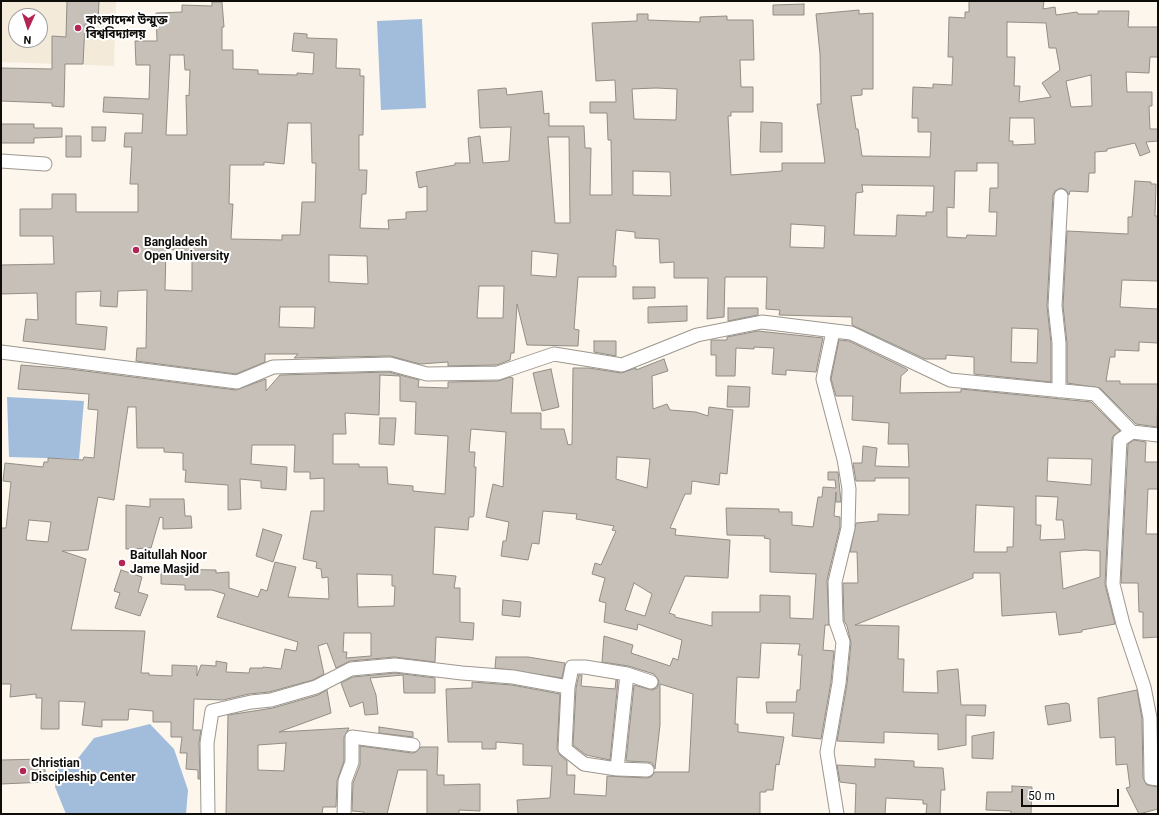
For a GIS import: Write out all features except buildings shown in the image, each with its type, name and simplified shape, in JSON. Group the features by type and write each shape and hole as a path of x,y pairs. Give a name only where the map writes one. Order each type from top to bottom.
{"street":[{"path":"1,161 46,164"},
{"path":"1059,391 1059,343 1055,306 1061,196"},
{"path":"1,352 237,382 273,367 390,364 428,374 498,373 554,354 622,365 697,335 762,322 851,333 950,380 1095,394 1132,432 1158,435"},
{"path":"833,331 823,378 844,459 850,489 848,528 836,582 836,622 843,642 839,683 827,752 838,814"},
{"path":"1132,432 1120,440 1113,584 1123,624 1144,687 1150,718 1151,778 1158,779"},
{"path":"208,814 207,743 212,711 271,700 316,687 351,668 395,665 512,677 568,687"},
{"path":"647,770 617,769 584,764 565,749 568,687 572,667 585,667 627,674 652,682"},
{"path":"617,769 627,674"},
{"path":"344,814 345,781 352,762 352,738 413,745"}],"shaded area":[{"name":"বাংলাদেশ উন্মুক্ত বিশ্ববিদ্যালয়","path":"1,1 116,1 114,66 1,62"}],"water":[{"path":"422,19 426,108 381,110 377,21"},
{"path":"7,397 84,401 79,459 9,457"},
{"path":"150,724 174,749 188,790 186,814 66,814 55,787 58,769 75,762 94,738"}],"place":[{"name":"বাংলাদেশ উন্মুক্ত বিশ্ববিদ্যালয়","path":"78,28"},
{"name":"Bangladesh Open University","path":"136,250"},
{"name":"Baitullah Noor Jame Masjid","path":"122,563"},
{"name":"Christian Discipleship Center","path":"23,771"}]}
